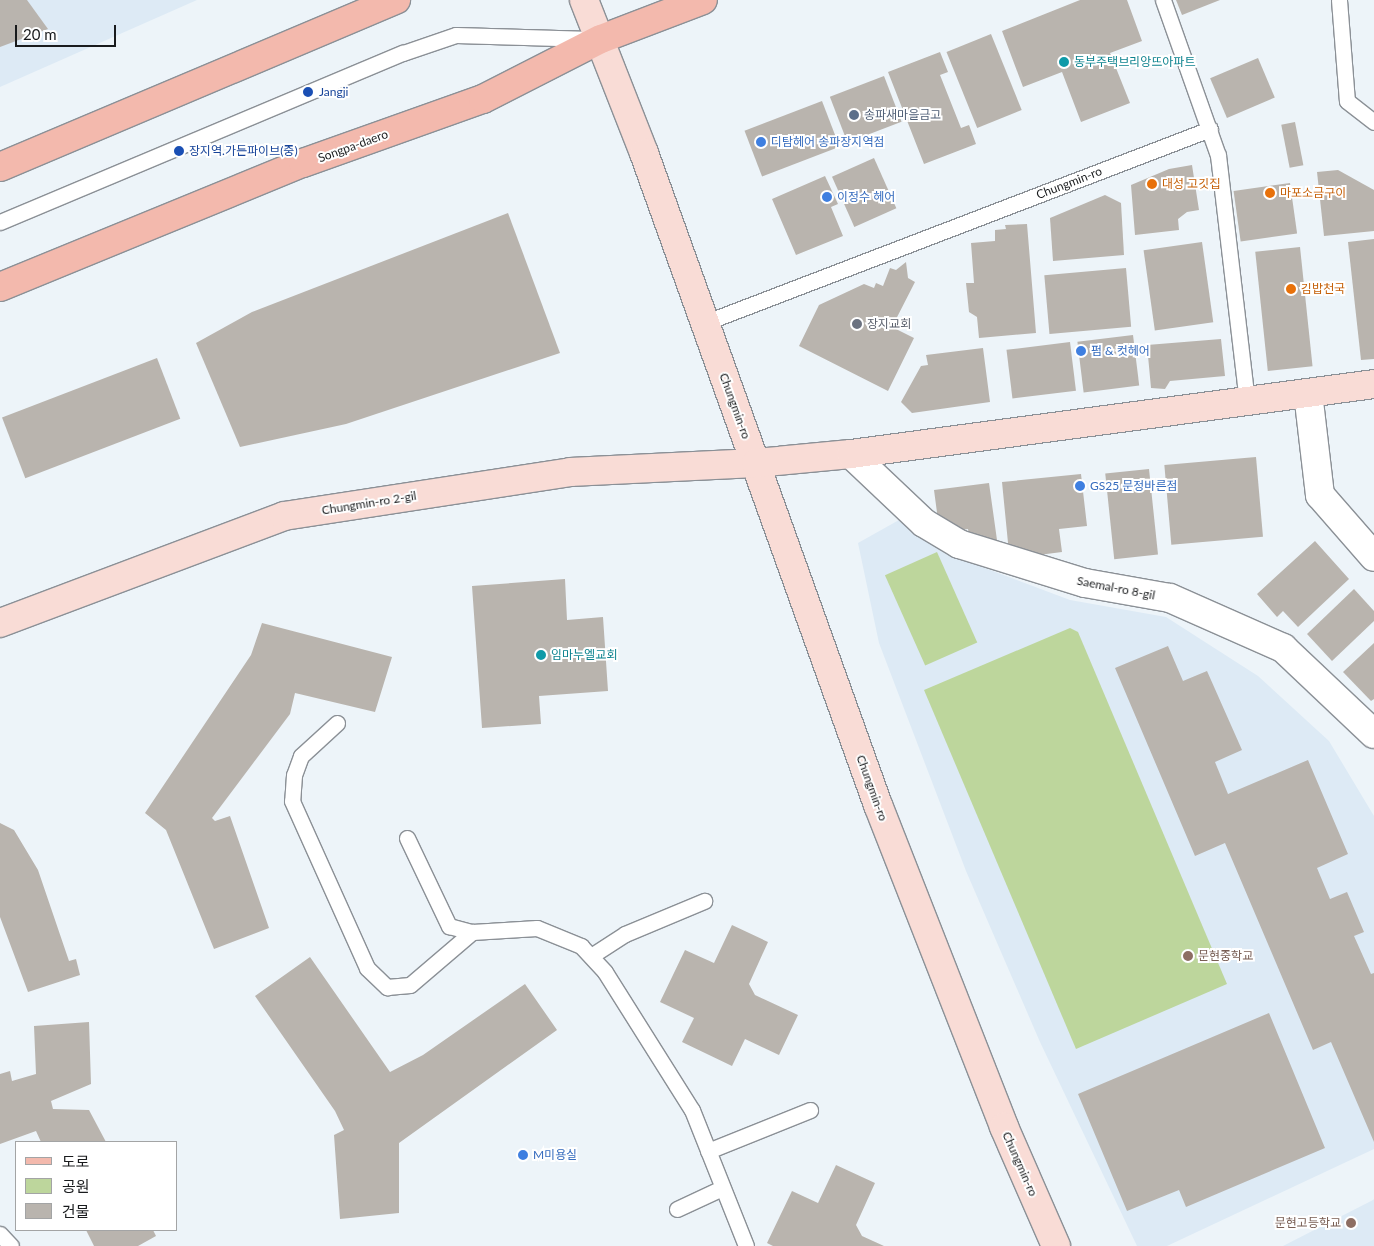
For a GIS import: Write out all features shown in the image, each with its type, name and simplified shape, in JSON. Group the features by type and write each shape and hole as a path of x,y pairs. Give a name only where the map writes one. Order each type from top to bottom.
{"main road":[{"path":"0,167 396,0"},
{"name":"Songpa-daero","path":"0,287 303,163 483,99 601,40 703,0"}],"street":[{"name":"Chungmin-ro","path":"584,0 601,40 928,936 1004,1127 1056,1246"},
{"path":"756,463 851,454 1374,384"},
{"path":"1308,393 1320,495 1374,557"},
{"name":"Saemal-ro 8-gil","path":"851,454 924,523 959,544 1085,584 1170,598 1283,648 1374,734"},
{"name":"Chungmin-ro 2-gil","path":"0,623 284,516 570,472 756,463"}],"lane":[{"path":"1163,0 1218,155 1247,401"},
{"path":"1339,0 1347,101 1374,122"},
{"path":"0,222 403,53 456,34 601,40"},
{"name":"Chungmin-ro","path":"704,323 1210,129"},
{"path":"337,723 301,756 294,775 292,801 367,968 387,987 410,985 472,932"},
{"path":"407,838 449,926 472,932 537,928 582,946 605,972 692,1110 746,1246"},
{"path":"591,956 625,934 704,901"},
{"path":"708,1151 810,1110"},
{"path":"677,1209 722,1188"},
{"path":"0,1234 11,1246"}],"shaded area":[{"path":"0,0 197,0 0,87"},
{"name":"문현중학교","path":"899,520 953,556 1070,600 1166,617 1258,676 1329,741 1374,816 1374,1149 1167,1246 1137,1246 1040,1042 966,871 879,643 858,543"},
{"name":"문현고등학교","path":"1373,1200 1374,1246 1283,1246"}],"green space":[{"path":"937,552 977,642 925,666 885,575"},
{"path":"1070,628 1078,632 1227,984 1076,1049 924,690"}],"building":[{"path":"0,0 27,0 48,29 0,47"},
{"name":"동부주택브리앙뜨아파트","path":"1080,0 1127,0 1142,41 1110,53 1130,103 1081,122 1062,72 1023,87 1002,31"},
{"path":"1176,0 1220,0 1182,15"},
{"path":"991,34 1022,110 977,128 946,52"},
{"path":"940,52 948,72 940,75 961,128 969,125 976,144 924,164 888,72"},
{"path":"1258,58 1275,98 1227,118 1210,78"},
{"path":"884,76 902,122 847,143 830,97"},
{"path":"822,101 840,147 762,176 745,131"},
{"path":"1295,122 1303,165 1290,168 1281,125"},
{"path":"874,158 896,208 854,227 832,177"},
{"path":"1192,165 1199,210 1187,212 1178,219 1179,230 1135,235 1131,185 1169,169"},
{"path":"1338,170 1374,190 1374,231 1324,236 1317,172"},
{"path":"825,176 838,204 831,207 843,236 796,255 772,199"},
{"path":"1290,183 1297,234 1241,241 1234,191"},
{"path":"1105,195 1121,203 1124,255 1053,261 1050,218"},
{"path":"508,213 560,353 346,424 240,447 196,343 252,312"},
{"path":"1027,224 1036,333 979,338 977,317 969,312 966,283 974,283 971,243 995,241 995,230 1006,229 1005,225"},
{"path":"1374,239 1374,359 1361,360 1348,242"},
{"path":"1202,242 1213,322 1155,330 1144,250"},
{"path":"1300,247 1313,366 1268,371 1255,252"},
{"path":"906,262 908,278 915,282 892,327 914,338 888,391 799,346 819,305 864,284 874,288 876,283 883,286 890,268 896,270"},
{"path":"1126,268 1131,327 1049,334 1044,275"},
{"path":"1133,335 1139,386 1084,392 1077,342"},
{"path":"1221,339 1225,376 1170,381 1165,389 1151,388 1147,345"},
{"path":"1070,342 1076,391 1012,398 1006,350"},
{"path":"983,348 990,402 912,413 901,402 921,366 928,365 926,355"},
{"path":"157,358 180,419 25,478 2,417"},
{"path":"1256,457 1263,537 1171,545 1164,465"},
{"path":"1149,469 1158,555 1114,559 1105,474"},
{"path":"1081,474 1087,526 1059,529 1062,552 1023,557 1009,553 1002,482"},
{"path":"989,483 997,540 970,544 968,529 955,531 938,520 934,490"},
{"path":"1315,541 1349,579 1298,627 1283,611 1277,617 1257,594"},
{"name":"임마누엘교회","path":"565,579 567,620 603,617 608,691 539,696 541,724 482,728 472,586"},
{"path":"1354,589 1374,611 1374,621 1332,661 1307,634"},
{"path":"262,623 392,657 375,712 295,693 290,714 212,818 215,821 230,816 269,928 214,949 166,830 145,813 251,655"},
{"path":"1374,643 1374,699 1371,701 1343,672"},
{"path":"1168,646 1183,681 1207,671 1242,750 1215,762 1228,794 1308,760 1348,854 1317,868 1330,899 1347,892 1364,932 1354,936 1371,974 1374,973 1374,1142 1331,1042 1313,1050 1225,843 1195,856 1115,668"},
{"path":"0,823 14,830 38,870 69,961 76,959 80,975 28,992 0,917"},
{"path":"732,925 768,942 749,984 755,995 798,1015 779,1055 745,1039 732,1066 682,1042 694,1018 660,1002 685,950 714,963"},
{"path":"310,957 390,1072 423,1055 525,984 557,1030 399,1143 399,1213 340,1219 334,1135 344,1130 335,1111 255,996"},
{"path":"1269,1013 1325,1148 1186,1207 1179,1190 1127,1211 1078,1094"},
{"path":"89,1022 91,1084 51,1101 53,1109 89,1110 105,1141 41,1141 36,1131 0,1144 0,1074 10,1071 12,1081 36,1074 34,1026"},
{"path":"836,1165 875,1183 856,1225 862,1236 884,1246 773,1246 767,1243 792,1191 818,1203"},
{"path":"86,1231 154,1231 156,1236 138,1246 94,1246"}],"place":[{"name":"동부주택브리앙뜨아파트","path":"1064,62"},
{"name":"Jangji","path":"308,92"},
{"name":"송파새마을금고","path":"854,115"},
{"name":"디탐헤어 송파장지역점","path":"761,142"},
{"name":"장지역.가든파이브(중)","path":"179,151"},
{"name":"대성 고깃집","path":"1152,184"},
{"name":"마포소금구이","path":"1270,193"},
{"name":"이정수 헤어","path":"827,197"},
{"name":"김밥천국","path":"1291,289"},
{"name":"장지교회","path":"857,324"},
{"name":"펌 & 컷헤어","path":"1081,351"},
{"name":"GS25 문정바른점","path":"1080,486"},
{"name":"임마누엘교회","path":"541,655"},
{"name":"문현중학교","path":"1188,956"},
{"name":"M미용실","path":"523,1155"},
{"name":"문현고등학교","path":"1351,1223"}]}
